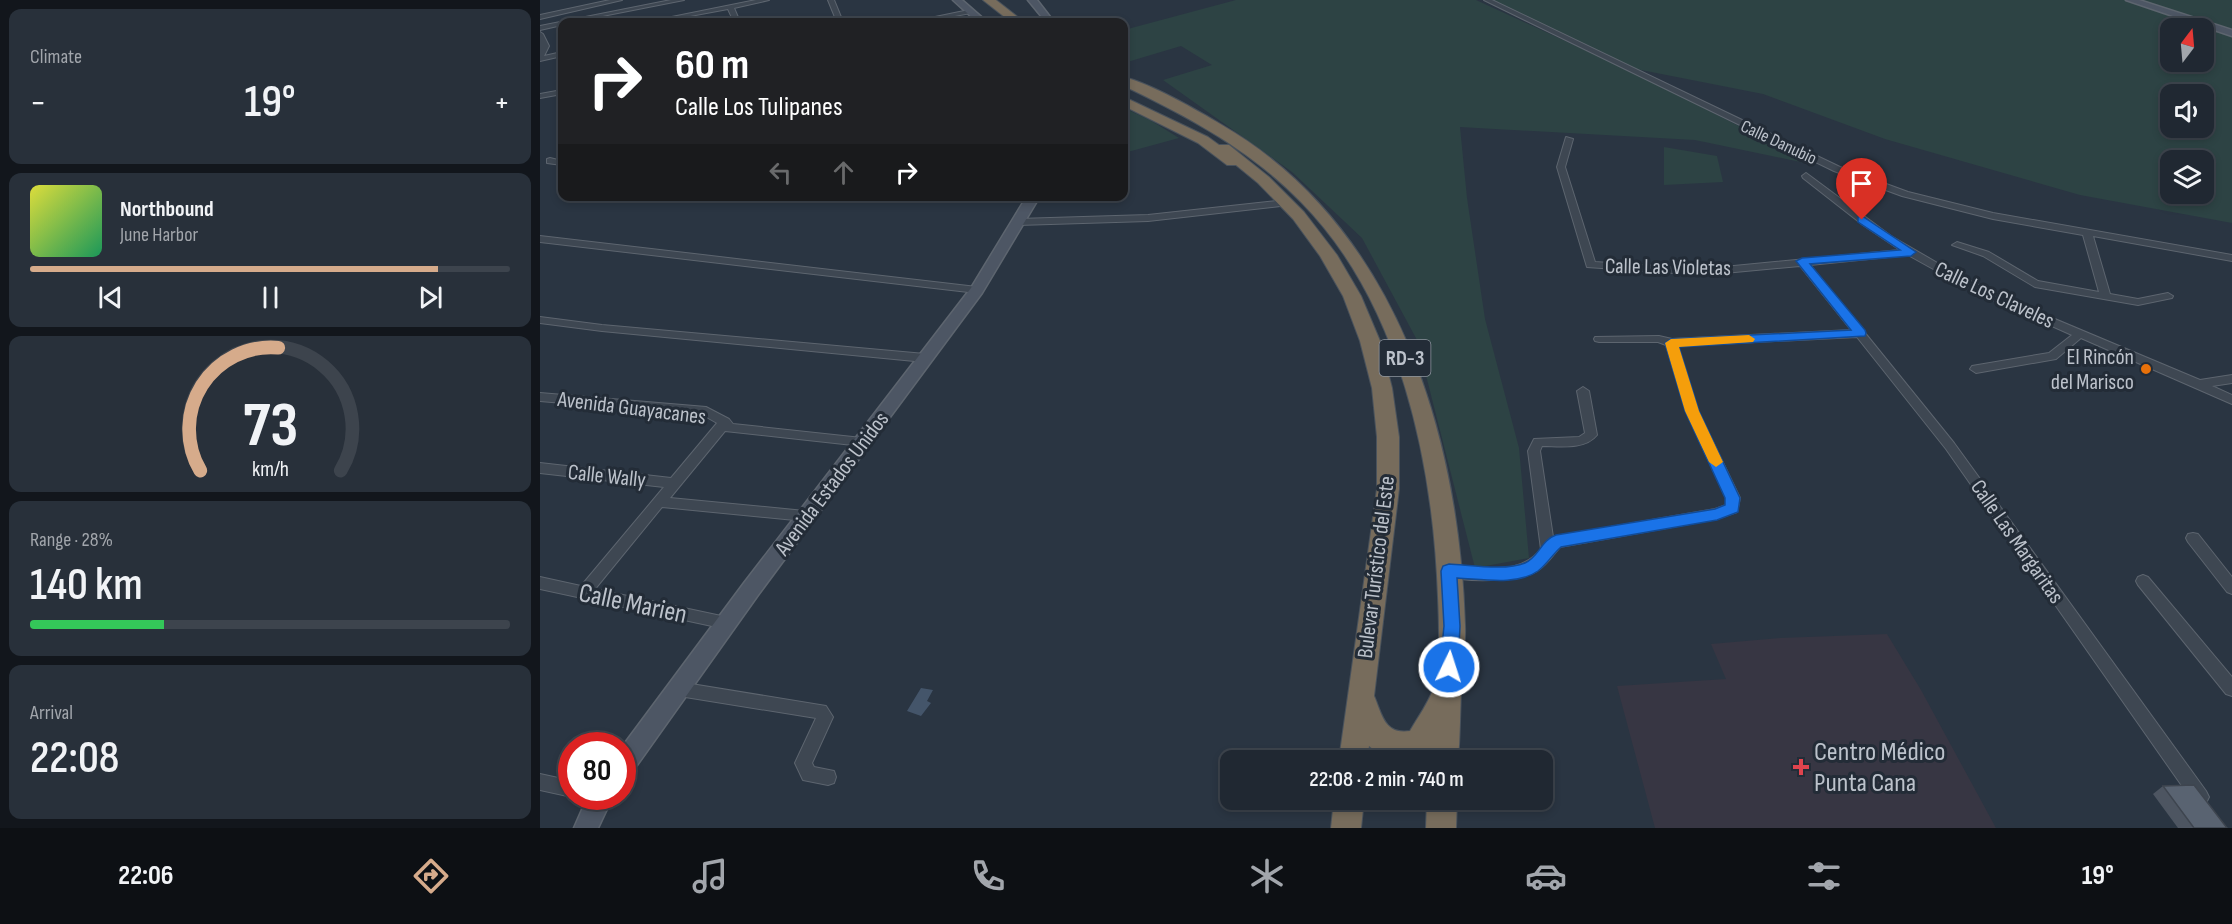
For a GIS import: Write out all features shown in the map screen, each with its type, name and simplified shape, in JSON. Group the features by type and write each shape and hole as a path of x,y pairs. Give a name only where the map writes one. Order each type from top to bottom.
{"highway":[{"path":"989,0 1013,18"},
{"path":"970,6 992,18"},
{"name":"RD-3","path":"1128,83 1212,124 1258,155 1302,194 1346,245 1379,300 1396,335 1415,382 1432,438 1441,490 1452,626 1444,750"},
{"name":"Bulevar Turístico del Este","path":"1128,95 1208,137 1264,180 1317,237 1338,267 1375,351 1387,435 1388,489 1354,750"},
{"path":"1128,103 1203,140 1241,169 1264,180"},
{"path":"1360,691 1371,728 1383,740 1405,747 1420,741 1447,687"},
{"path":"1346,828 1348,810"},
{"path":"1441,828 1442,810"}],"street":[{"path":"540,18 619,0"},
{"path":"586,18 681,0"},
{"path":"678,18 766,0"},
{"path":"831,0 838,18"},
{"path":"957,0 970,6"},
{"path":"1032,0 1047,18"},
{"name":"Calle Danubio","path":"1486,0 1837,169 1905,194 1950,207 2232,258"},
{"path":"2130,0 2232,33"},
{"path":"730,6 734,18"},
{"path":"928,18 970,6"},
{"path":"609,13 611,18"},
{"path":"540,28 558,24"},
{"path":"540,34 545,46 540,58"},
{"path":"540,58 558,55"},
{"path":"540,96 558,93"},
{"name":"Calle Las Violetas","path":"1569,139 1561,166 1592,265 1702,272 1911,252"},
{"path":"550,161 558,162"},
{"name":"Calle Los Claveles","path":"1806,176 1845,209 1911,252 1975,289 2232,400"},
{"name":"Avenida Estados Unidos","path":"636,748 805,516 977,290 1031,201"},
{"path":"1018,222 1148,218 1286,203"},
{"path":"2087,233 2105,296"},
{"path":"540,239 977,290"},
{"path":"1957,245 1986,254 2035,284 2138,302 2168,296"},
{"name":"Calle Las Margaritas","path":"1802,261 1968,470 2209,809"},
{"path":"540,320 602,328 925,358"},
{"path":"1599,339 1659,339 1671,343 1860,333"},
{"path":"1976,369 2052,356 2081,333"},
{"path":"1449,571 1507,573 1529,569 1542,559 1556,542 1717,514 1732,508 1733,498 1692,411 1671,343"},
{"path":"2199,384 2232,379"},
{"path":"1548,549 1534,451 1538,442 1581,441 1591,435 1583,391"},
{"name":"Avenida Guayacanes","path":"540,397 706,411 725,422 729,428 862,442"},
{"path":"584,592 725,422"},
{"name":"Calle Wally","path":"540,468 674,483"},
{"path":"659,502 805,516"},
{"path":"2193,538 2232,588"},
{"path":"2143,581 2232,689"},
{"name":"Calle Marien","path":"540,584 726,623"},
{"path":"679,688 820,711 825,717 803,762 808,774 828,777"},
{"path":"540,782 558,786"},
{"path":"586,828 594,810"}],"shaded area":[{"name":"Centro Médico Punta Cana","path":"1887,634 1921,690 1996,828 1655,828 1617,686 1726,679 1711,644 1780,638"},
{"path":"921,688 933,690 927,701 931,703 921,716 907,711"}],"green space":[{"path":"1236,0 1476,0 1633,72 1815,165 1695,140 1460,127 1467,198 1485,319 1519,448 1529,558 1475,568 1417,340 1362,238 1292,172 1163,80 1212,65 1181,46 1128,62 1128,29"},
{"path":"1492,0 2232,0 2232,223 2080,195 1885,139 1763,94 1636,69"},
{"path":"1128,110 1150,120 1179,138 1128,152"},
{"path":"1664,147 1717,156 1723,182 1664,185"}],"building":[{"path":"2194,785 2227,828 2194,828 2163,786"}],"slow traffic":[{"path":"1716,462 1692,411 1671,343 1749,339"}],"place":[{"name":"El Rincón del Marisco","path":"2146,369"},
{"name":"Centro Médico Punta Cana","path":"1801,767"}],"route":[{"path":"1449,667 1452,626 1449,571 1507,573 1529,569 1542,559 1556,542 1717,514 1732,508 1733,498 1692,411 1671,343 1860,333 1802,261 1911,252 1862,220"}]}
